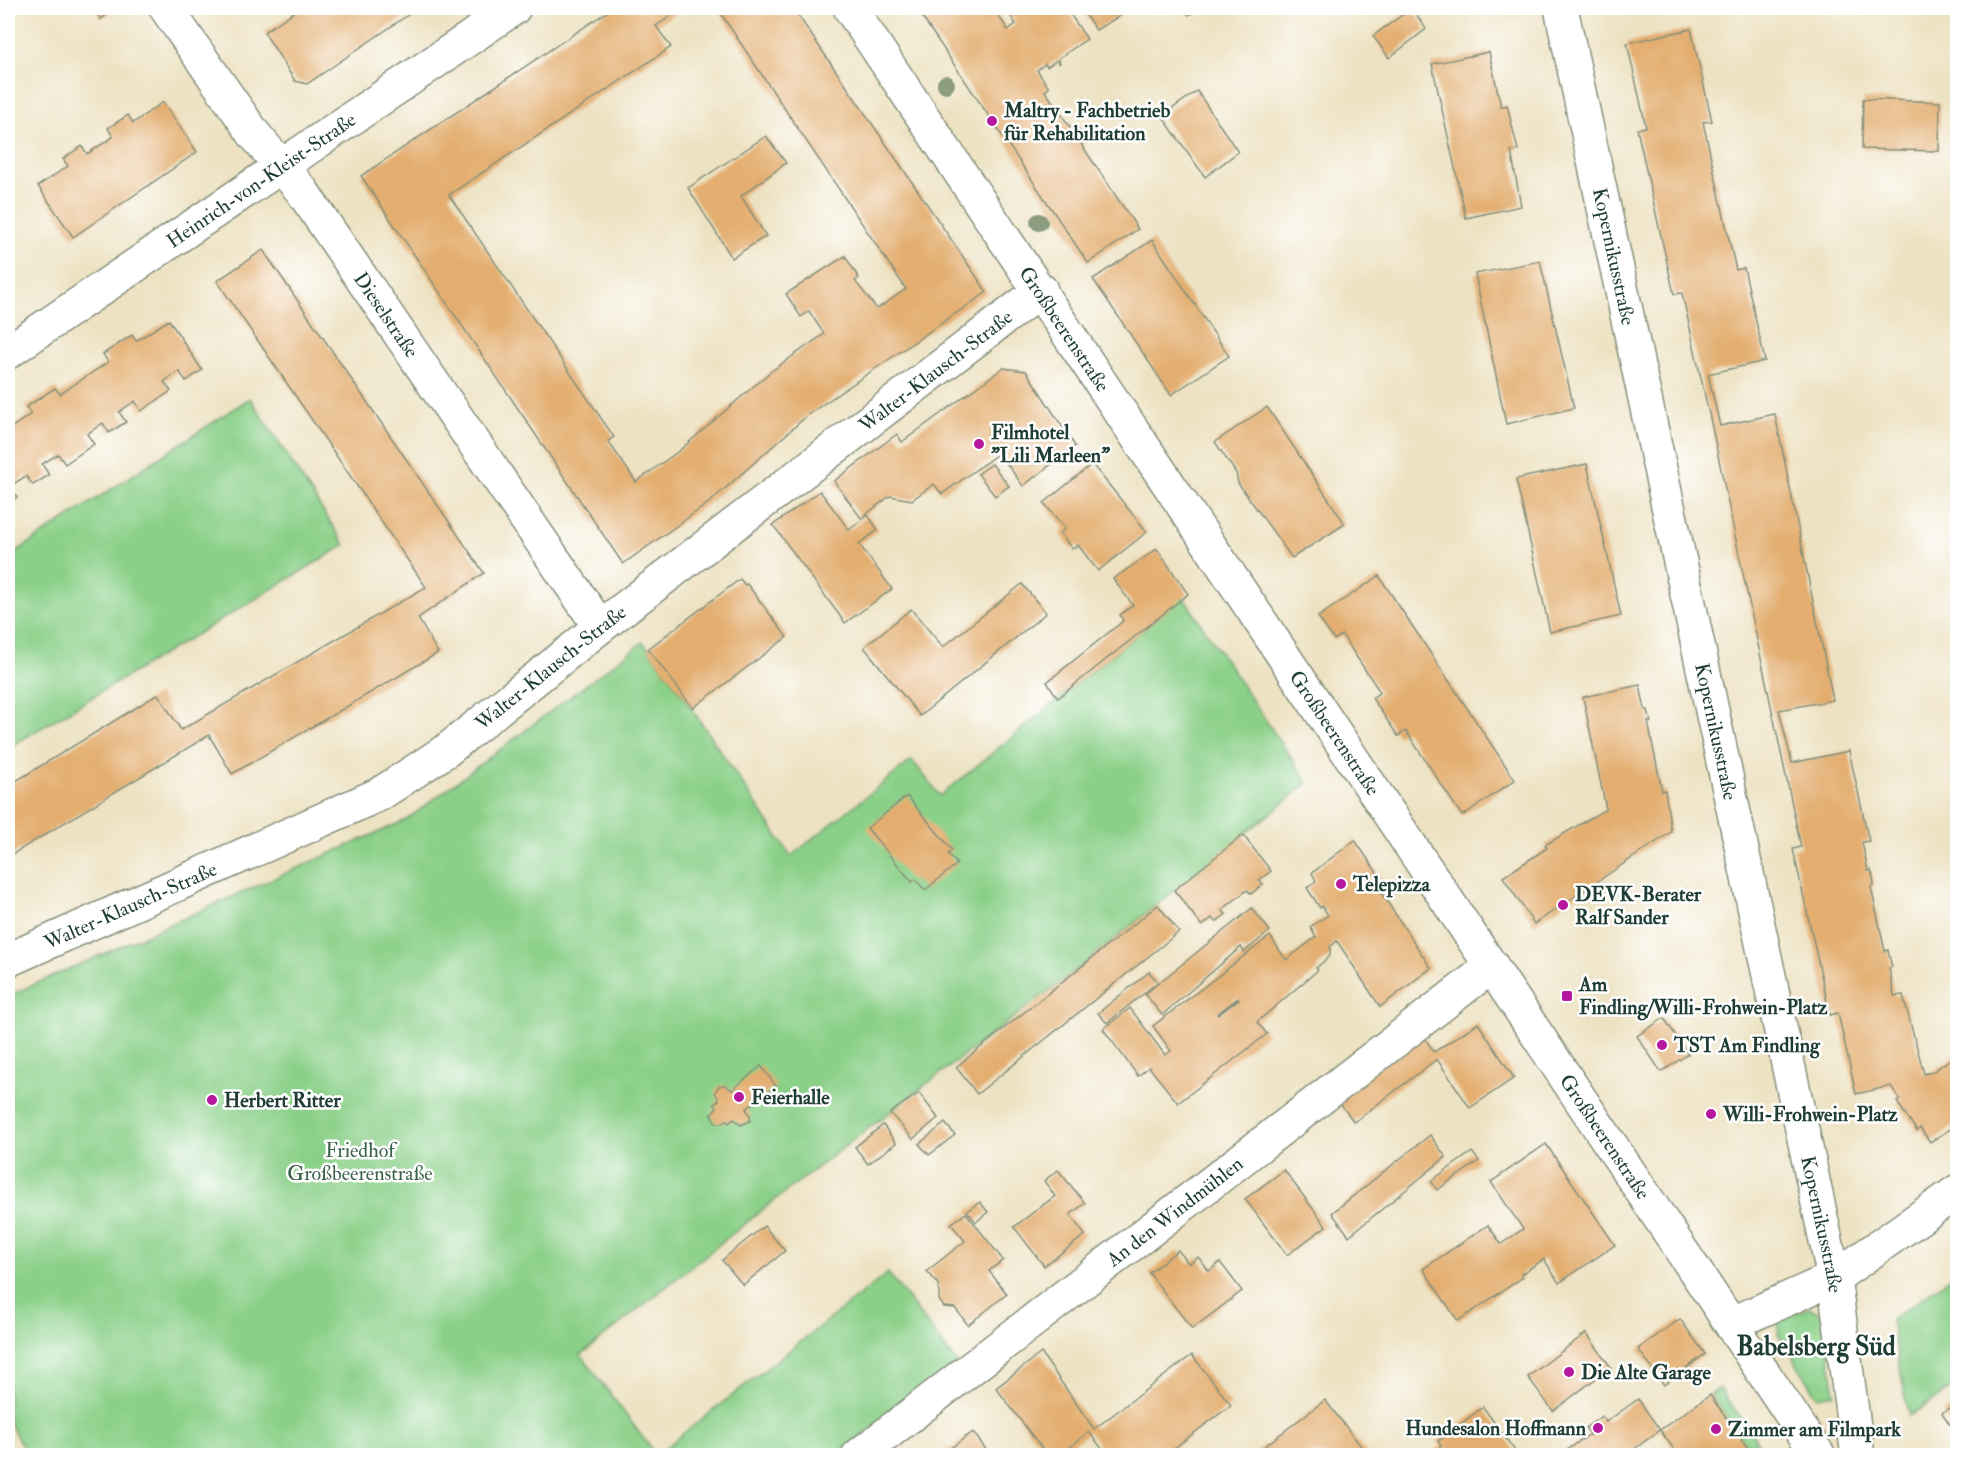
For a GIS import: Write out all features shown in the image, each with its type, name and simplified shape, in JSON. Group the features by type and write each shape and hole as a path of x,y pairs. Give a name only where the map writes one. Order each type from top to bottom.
{"street":[{"name":"Dieselstraße","path":"166,8 254,134 302,191 600,627"},
{"name":"Heinrich-von-Kleist-Straße","path":"8,352 514,8"},
{"name":"Großbeerenstraße","path":"850,8 1819,1455"},
{"name":"Kopernikusstraße","path":"1561,8 1834,1278 1858,1455"},
{"name":"Walter-Klausch-Straße","path":"8,960 380,794 447,750 600,627 1041,290"},
{"name":"An den Windmühlen","path":"858,1455 1492,966"},
{"path":"1731,1324 1834,1278 1958,1191"}],"green space":[{"path":"250,398 345,545 8,748 8,557"},
{"name":"Friedhof Großbeerenstraße","path":"1183,597 1308,783 1076,970 776,1199 581,1355 656,1455 27,1455 8,1421 8,996 406,820 643,642 677,687 791,856 912,760 940,796"},
{"path":"888,1273 957,1363 836,1455 656,1455"},
{"path":"1957,1273 1957,1385 1909,1416 1891,1320"},
{"path":"1810,1307 1823,1316 1835,1394 1818,1397 1778,1334 1779,1320"},
{"path":"1719,1388 1767,1455 1753,1455 1710,1395"}],"building":[{"path":"93,8 117,8 101,19"},
{"path":"300,8 418,8 307,84 295,81 264,32"},
{"path":"613,8 683,8 656,26 671,47 449,195 614,437 608,441 636,482 680,450 770,372 824,334 809,311 801,317 786,294 845,256 859,278 855,281 877,309 906,289 717,8 793,8 987,292 809,414 710,502 623,564 361,176"},
{"path":"916,8 990,8 994,9 1008,30 1016,24 1005,8 1066,8 1087,39 1059,58 1060,64 1057,60 1037,70 1049,88 1045,91 1070,127 1075,124 1087,141 1081,144 1138,229 1088,263"},
{"path":"1085,8 1133,8 1096,30 1082,10"},
{"path":"1184,8 1200,8 1189,15"},
{"path":"1412,8 1426,29 1389,58 1373,36"},
{"path":"1691,29 1712,121 1703,122 1736,270 1744,268 1765,361 1708,374 1720,426 1775,414 1833,700 1779,710 1792,763 1849,751 1869,841 1862,842 1868,871 1871,870 1873,878 1874,885 1871,887 1885,951 1888,950 1892,967 1889,968 1894,996 1903,995 1924,1074 1932,1072 1958,1054 1958,1124 1930,1142 1920,1128 1917,1131 1897,1102 1900,1100 1891,1086 1856,1094 1838,1013 1830,1015 1793,849 1801,847 1712,427 1682,293 1674,294 1637,129 1646,127 1627,43"},
{"path":"1489,52 1501,107 1507,105 1518,150 1511,151 1521,206 1466,218 1432,64"},
{"path":"1197,91 1238,152 1205,177 1162,116"},
{"path":"1863,99 1940,102 1939,151 1862,149"},
{"path":"163,102 197,152 73,237 38,186 68,166 63,159 82,146 87,154 113,137 108,128 128,115 133,123"},
{"path":"766,136 786,163 741,196 766,236 732,258 688,188"},
{"path":"1152,240 1229,356 1171,395 1093,279"},
{"path":"263,250 484,573 418,618 438,653 232,774 209,735 8,857 8,786 158,694 181,730 426,587 217,281"},
{"path":"1540,261 1574,408 1506,424 1475,274"},
{"path":"169,320 202,370 186,381 179,371 164,382 171,391 141,411 135,401 119,412 126,422 109,433 103,423 87,434 94,444 65,464 58,454 42,464 49,475 33,485 26,476 10,486 17,497 8,503 8,430 31,414 26,407 55,388 60,394 108,362 103,354 132,335 136,341"},
{"name":"Filmhotel \"Lili Marleen\"","path":"1003,368 1026,371 1075,446 1023,486 999,453 942,494 934,484 912,500 890,496 861,518 834,481 897,434 902,442"},
{"path":"1267,407 1345,524 1292,558 1238,483 1236,473 1215,442"},
{"path":"992,464 1009,486 995,496 978,474"},
{"path":"1092,464 1147,532 1098,571 1078,545 1072,549 1060,533 1065,529 1044,503"},
{"path":"1587,464 1621,616 1550,632 1516,479"},
{"path":"820,491 849,530 868,515 878,530 859,544 892,589 845,623 773,525"},
{"path":"1157,549 1188,594 1058,698 1047,682 1123,621 1120,615 1133,605 1113,579"},
{"path":"1379,576 1515,780 1462,816 1406,731 1398,736 1372,698 1380,692 1342,635 1334,640 1318,617"},
{"path":"740,579 745,585 747,584 787,637 693,708 648,649"},
{"path":"1022,584 1046,613 920,716 864,647 911,609 943,647"},
{"path":"1640,685 1645,710 1648,710 1651,722 1648,722 1662,791 1665,790 1671,832 1534,924 1503,877 1547,848 1545,845 1606,809 1583,697"},
{"path":"907,796 952,850 948,854 957,864 925,890 915,879 912,882 867,828"},
{"path":"1243,835 1271,871 1259,880 1263,884 1251,894 1247,890 1222,910 1226,914 1216,922 1212,918 1202,926 1174,890"},
{"path":"1355,840 1384,883 1378,888 1431,968 1380,1007 1337,941 1330,947 1330,956 1316,968 1318,970 1257,1022 1267,1034 1178,1103 1149,1067 1138,1076 1103,1029 1130,1008 1165,1055 1171,1051 1153,1026 1270,936 1286,960 1316,937 1310,927 1328,915 1322,906 1320,908 1307,888 1316,881 1312,873","holes":["1238,998 1218,1015 1217,1014"]},
{"path":"1158,905 1179,932 977,1094 956,1067"},
{"path":"1252,908 1270,931 1244,952 1241,947 1162,1015 1145,994"},
{"path":"1149,972 1158,982 1107,1023 1098,1013"},
{"name":"TST Am Findling","path":"1664,1018 1688,1054 1661,1072 1637,1036"},
{"path":"1478,1023 1514,1078 1470,1108 1437,1059 1354,1122 1334,1096 1420,1031 1434,1052"},
{"name":"Feierhalle","path":"761,1066 776,1086 746,1109 750,1115 750,1121 741,1125 734,1119 729,1123 727,1120 716,1123 711,1114 717,1107 714,1104 719,1100 715,1092 719,1086 725,1085 732,1090"},
{"path":"919,1093 938,1118 913,1139 890,1113"},
{"path":"945,1123 955,1135 929,1155 919,1144"},
{"path":"883,1125 896,1143 868,1164 855,1147"},
{"path":"1430,1135 1446,1157 1349,1236 1332,1213"},
{"path":"1546,1144 1615,1245 1559,1283 1544,1259 1521,1274 1523,1277 1458,1321 1423,1269 1488,1225 1501,1244 1523,1229 1491,1182"},
{"path":"1472,1152 1479,1161 1437,1190 1431,1181"},
{"path":"1058,1170 1085,1203 1070,1215 1085,1235 1044,1266 1014,1227 1055,1196 1044,1181"},
{"path":"1284,1170 1326,1226 1287,1255 1245,1199"},
{"path":"980,1202 988,1212 976,1222 967,1211"},
{"path":"966,1213 1003,1260 989,1271 1007,1294 968,1325 955,1308 944,1307 939,1300 939,1285 927,1271 965,1241 951,1224"},
{"path":"764,1226 785,1251 743,1285 722,1260"},
{"path":"1178,1250 1189,1264 1198,1257 1209,1271 1220,1262 1242,1291 1192,1329 1149,1273"},
{"path":"1680,1319 1705,1354 1664,1385 1638,1349"},
{"name":"Die Alte Garage","path":"1586,1333 1611,1367 1553,1411 1528,1377"},
{"path":"1041,1353 1094,1429 1192,1355 1231,1405 1165,1455 1107,1455 1089,1432 1060,1455 1047,1455 996,1388"},
{"name":"Zimmer am Filmpark","path":"1710,1395 1753,1455 1678,1455 1660,1430"},
{"path":"1638,1399 1660,1430 1626,1455 1560,1455 1590,1434 1585,1428 1602,1416 1606,1422"},
{"path":"1325,1400 1368,1455 1253,1455"},
{"path":"1958,1402 1958,1436 1942,1413"},
{"path":"1483,1407 1518,1455 1428,1455 1441,1446 1438,1441"},
{"path":"973,1432 990,1455 941,1455"}],"place":[{"name":"Maltry - Fachbetrieb für Rehabilitation","path":"992,121"},
{"name":"Filmhotel \"Lili Marleen\"","path":"979,444"},
{"name":"Telepizza","path":"1341,884"},
{"name":"DEVK-Berater Ralf Sander","path":"1563,905"},
{"name":"Am Findling/Willi-Frohwein-Platz","path":"1567,996"},
{"name":"TST Am Findling","path":"1662,1045"},
{"name":"Feierhalle","path":"739,1097"},
{"name":"Herbert Ritter","path":"212,1100"},
{"name":"Willi-Frohwein-Platz","path":"1711,1114"},
{"name":"Die Alte Garage","path":"1569,1372"},
{"name":"Hundesalon Hoffmann","path":"1598,1428"},
{"name":"Zimmer am Filmpark","path":"1716,1429"}],"district":[{"name":"Babelsberg Süd","path":"1816,1346"}]}
